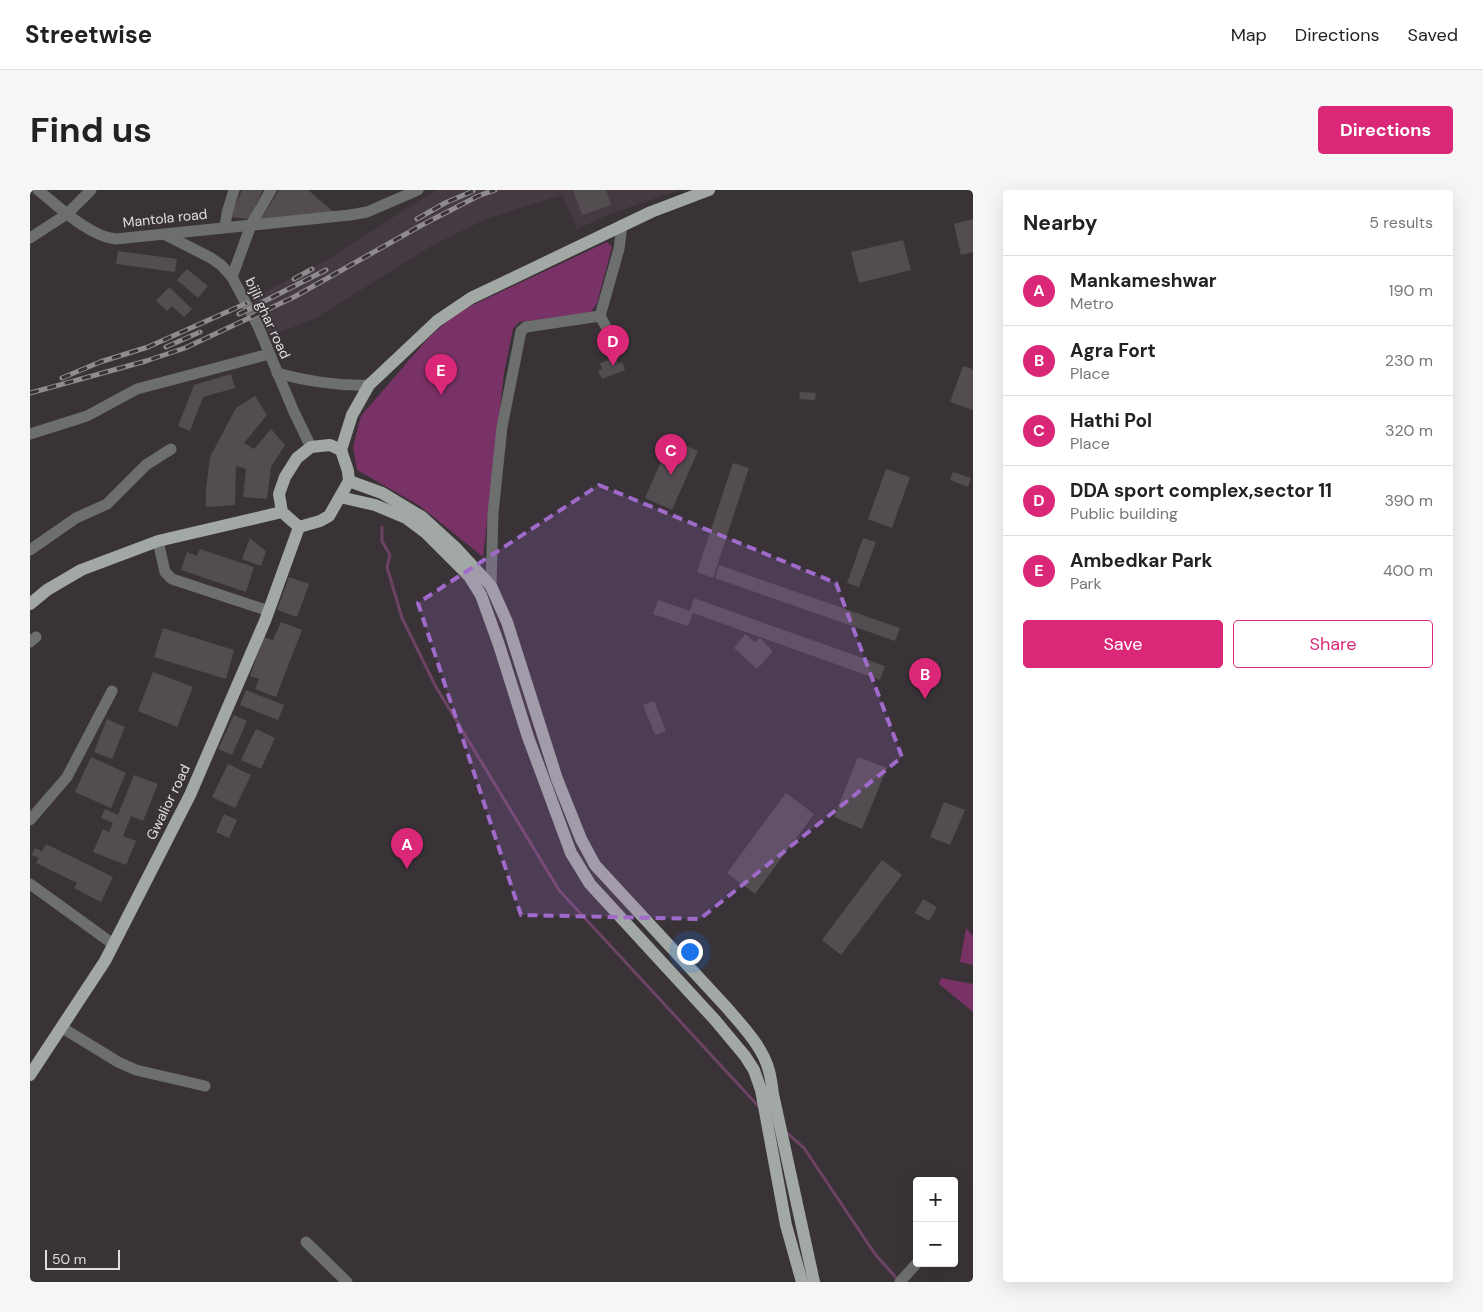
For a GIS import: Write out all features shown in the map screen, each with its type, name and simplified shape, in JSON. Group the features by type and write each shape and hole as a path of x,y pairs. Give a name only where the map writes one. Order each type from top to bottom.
{"main road":[{"path":"341,450 330,445 311,447 298,458 285,477 279,494 282,512 299,526 320,521 329,516 349,481 348,471 341,450 352,415 369,385 437,321 471,298 622,225 709,190"},
{"path":"349,481 382,493 422,517 457,549 491,586 507,622 557,779 588,854 745,1030 766,1061 770,1072 767,1092"},
{"path":"340,497 375,505 406,518 426,533 448,554 473,582 481,595 563,836 575,860 590,884 715,1020 745,1056 767,1092 777,1143 786,1225 802,1282"},
{"path":"30,604 47,590 81,570 158,541 282,512"},
{"name":"Gwalior road","path":"30,1075 105,961 190,795 269,611 299,526"},
{"path":"575,860 588,854"},
{"path":"715,1020 728,1009"},
{"path":"777,1143 795,1197 814,1282"},
{"path":"782,1199 795,1197"}],"street":[{"name":"Mantola road","path":"38,190 68,214 100,235 109,238 350,215 367,212 418,190"},
{"path":"30,238 68,214 91,190"},
{"path":"225,227 226,213 234,190"},
{"path":"232,277 251,225 271,190"},
{"path":"610,352 612,344 600,316 618,250 622,225"},
{"name":"bijli ghar road","path":"164,234 211,258 221,265 232,277 258,326 311,447"},
{"path":"491,586 493,513 502,427 519,335 526,327 600,316"},
{"path":"30,434 87,416 138,389 269,354"},
{"path":"277,373 299,379 348,385 369,385"},
{"path":"30,550 76,518 107,504 148,464 171,449"},
{"path":"158,541 165,572 172,579 269,611"},
{"path":"30,820 67,777 112,691"},
{"path":"30,884 113,944"},
{"path":"61,1027 118,1062 136,1070 205,1086"},
{"path":"306,1242 347,1282"},
{"path":"900,1282 913,1267"}],"highlighted area":[{"path":"599,485 836,583 902,757 700,919 521,915 418,603"}],"shaded area":[{"path":"436,190 680,190 612,213 577,229 562,195 486,219 433,245 314,319 270,336 251,299 330,258"},
{"path":"607,242 612,247 597,303 590,314 519,322 513,329 504,373 483,557 420,506 357,470 353,447 361,416 429,337 458,312"},
{"path":"966,928 973,936 973,965 960,962"},
{"path":"941,978 973,984 973,1012 939,984"}],"building":[{"path":"242,190 263,190 249,219 230,217"},
{"path":"279,190 308,190 335,213 260,221"},
{"path":"573,190 606,190 611,205 582,215"},
{"path":"973,219 973,252 961,255 954,224"},
{"path":"903,240 911,270 859,283 851,252"},
{"path":"118,251 177,259 175,272 116,264"},
{"path":"187,269 208,286 198,298 177,280"},
{"path":"169,287 192,309 184,317 172,306 167,311 156,301"},
{"path":"616,358 618,364 622,362 625,370 602,379 598,371 602,369 600,363"},
{"path":"963,366 973,369 973,410 950,402"},
{"path":"231,374 235,388 203,397 190,431 178,426 194,385"},
{"path":"800,392 816,393 815,400 799,399"},
{"path":"255,396 267,415 244,443 254,449 271,429 285,445 271,467 267,499 243,497 246,469 236,466 235,505 206,507 210,457 236,408"},
{"path":"671,439 698,451 672,510 645,498"},
{"path":"733,463 749,468 713,578 697,572"},
{"path":"886,469 910,477 892,528 868,519"},
{"path":"953,472 971,478 968,487 950,480"},
{"path":"250,538 266,551 261,566 242,559"},
{"path":"863,538 876,542 859,587 847,583"},
{"path":"200,549 254,567 246,592 181,570 187,552 197,556"},
{"path":"719,565 900,628 895,641 715,578"},
{"path":"289,577 309,584 297,617 277,610"},
{"path":"694,598 885,666 880,680 693,613 688,626 653,614 658,600 690,611"},
{"path":"281,622 302,630 276,697 255,689 259,679 250,676 264,637 273,640"},
{"path":"163,628 234,650 226,679 154,657"},
{"path":"745,634 755,642 760,638 773,651 757,669 734,648"},
{"path":"153,672 193,687 177,727 138,711"},
{"path":"246,690 284,705 278,720 240,705"},
{"path":"654,701 666,731 655,735 643,705"},
{"path":"234,715 247,721 232,755 218,749"},
{"path":"107,719 125,727 112,759 94,752"},
{"path":"256,729 275,738 261,769 241,760"},
{"path":"91,757 126,773 111,808 75,792"},
{"path":"858,757 887,768 862,829 834,817"},
{"path":"228,764 251,775 235,808 212,797"},
{"path":"134,775 158,784 143,821 131,816 123,836 136,841 126,865 93,852 103,829 109,832 113,823 101,818 105,809 118,815"},
{"path":"786,793 814,814 755,894 727,873"},
{"path":"944,802 965,810 950,845 930,837"},
{"path":"224,814 237,820 229,838 216,832"},
{"path":"46,844 113,877 101,902 74,888 77,883 36,863 39,858 31,855 35,848 42,851"},
{"path":"882,860 902,875 841,955 822,940"},
{"path":"923,899 937,907 929,921 915,913"}],"waterway":[{"path":"382,527 382,541 390,555 387,567 402,618 436,687 559,890 760,1108"},
{"path":"785,1131 804,1148 875,1254 899,1281"}],"railway":[{"path":"30,393 146,361 185,348 294,297 420,226 478,196 495,190"},
{"path":"417,219 445,203 473,191"},
{"path":"294,279 312,269"},
{"path":"239,314 326,270"},
{"path":"62,378 100,362 148,347 247,303"},
{"path":"166,347 200,332"}],"place":[{"name":"DDA sport complex,sector 11","path":"613,366"},
{"name":"Ambedkar Park","path":"441,395"},
{"name":"Hathi Pol","path":"671,475"},
{"name":"Agra Fort","path":"925,699"},
{"name":"Mankameshwar","path":"407,869"}]}
